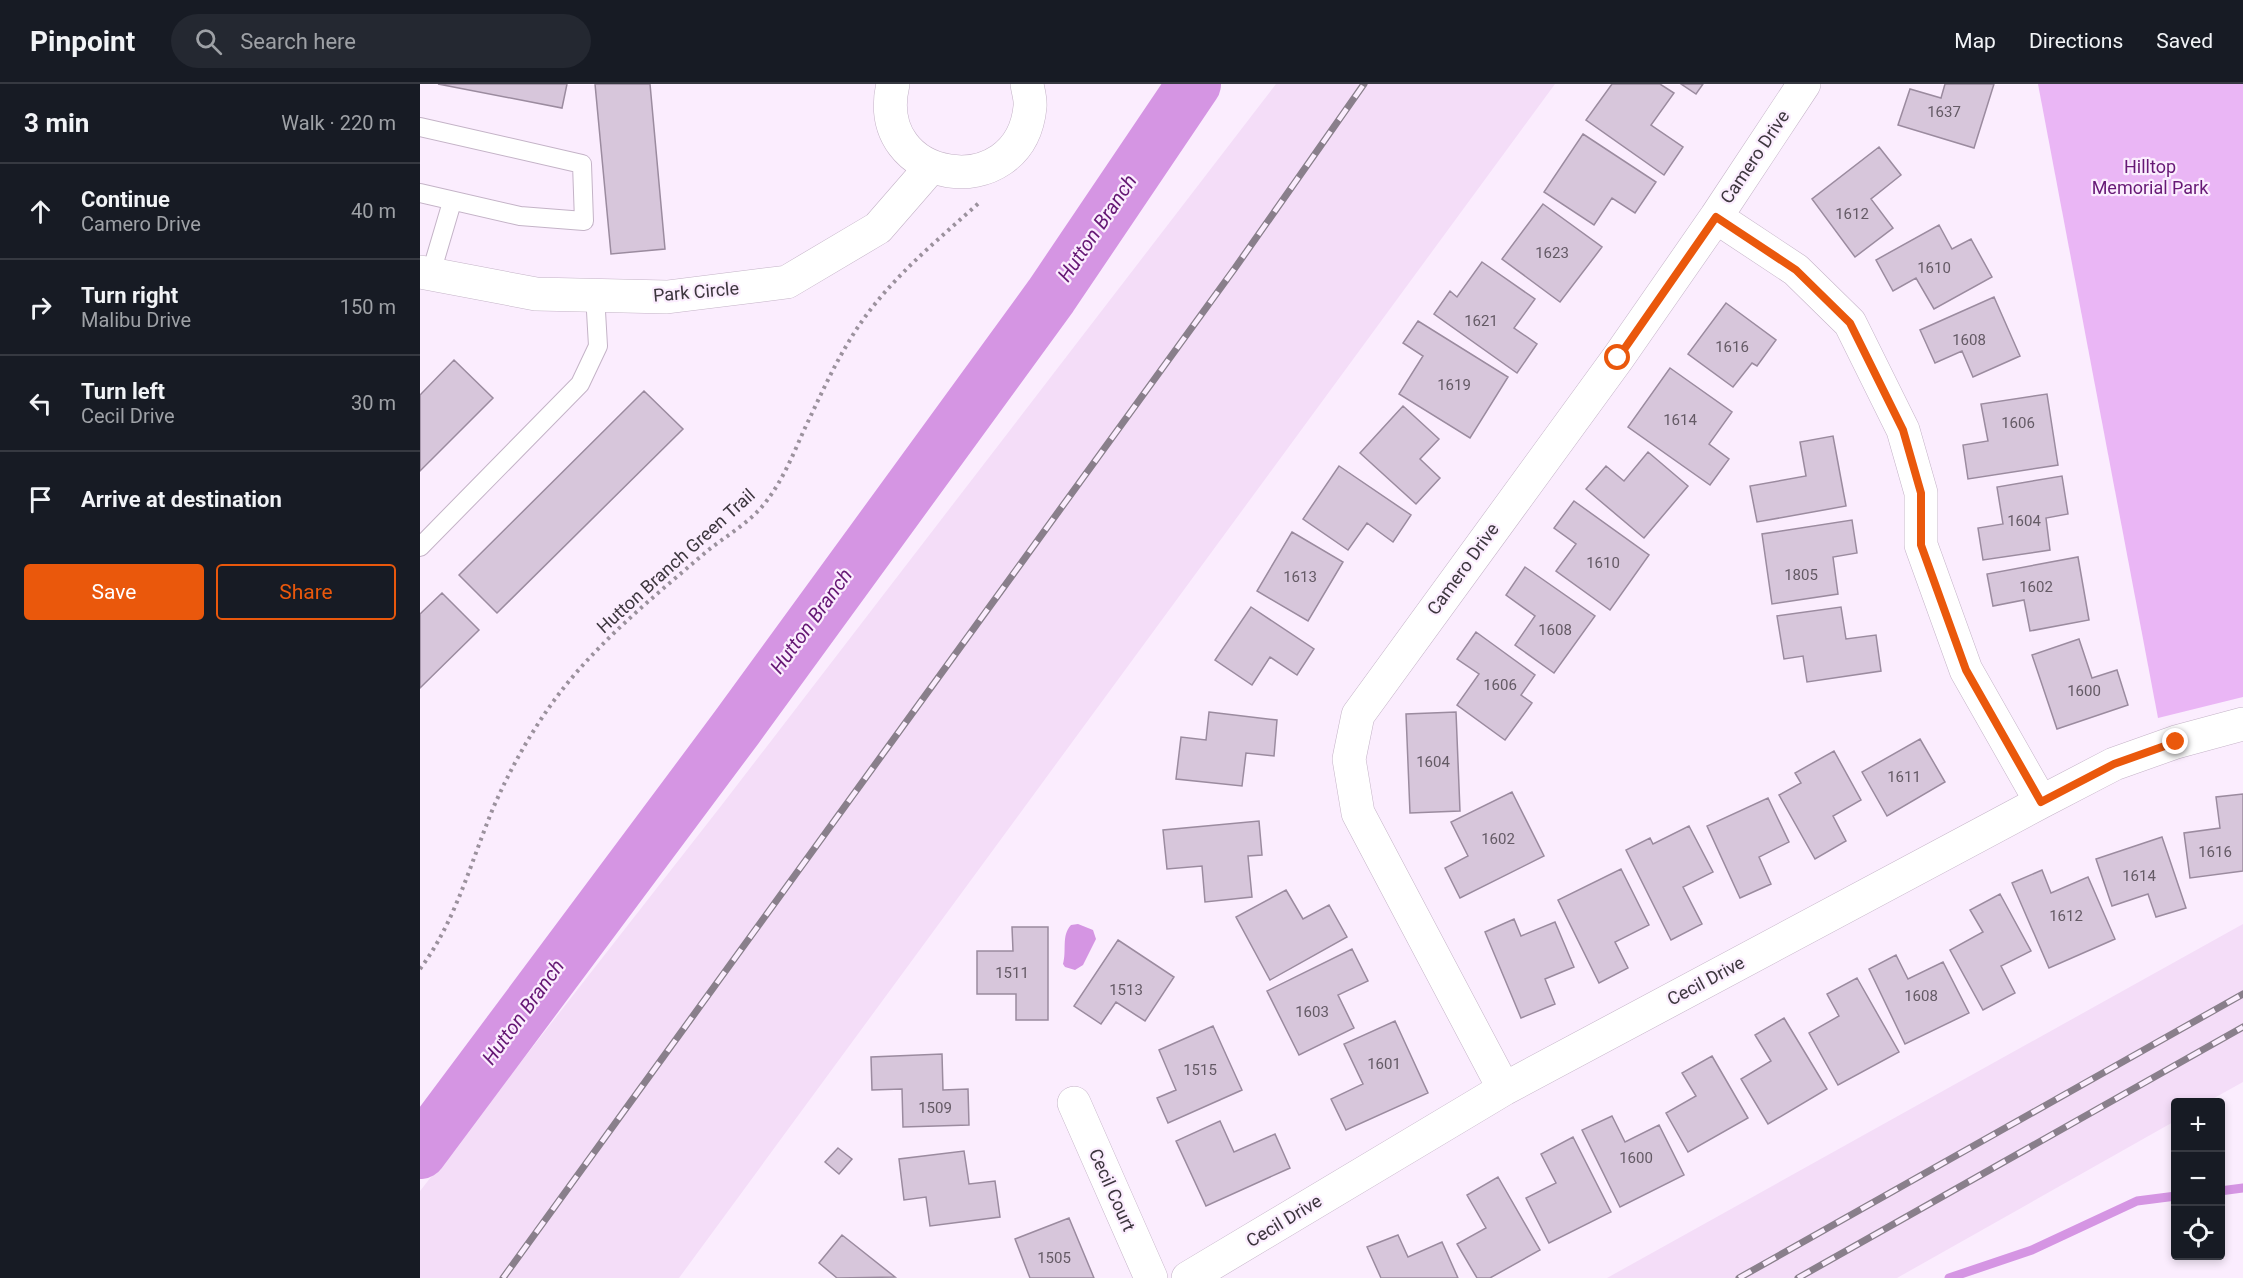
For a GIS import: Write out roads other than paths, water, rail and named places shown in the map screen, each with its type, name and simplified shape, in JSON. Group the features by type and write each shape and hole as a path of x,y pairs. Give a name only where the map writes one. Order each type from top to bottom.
{"street":[{"path":"893,84 889,101 893,128 908,151 931,167 957,174 985,169 1008,154 1024,132 1030,105 1027,84"},
{"name":"Camero Drive","path":"1504,1089 1358,813 1350,759 1358,715 1376,687 1618,358 1716,217 1804,84"},
{"name":"Park Circle","path":"426,272 536,294 667,297 787,282 878,228 931,167"},
{"path":"1716,217 1796,270 1850,323 1903,430 1921,493 1921,545 1966,670 2041,802"},
{"name":"Cecil Drive","path":"1188,1278 1504,1089 2041,802 2114,764 2176,742 2243,724"},
{"name":"Cecil Court","path":"1074,1103 1151,1278"}],"lane":[{"path":"420,127 582,164 585,221 520,216 420,193"},
{"path":"426,272 452,202"},
{"path":"420,547 580,384 598,346 595,294"}],"waterway":[{"name":"Hutton Branch","path":"420,1152 737,727 1051,296 1194,84"},
{"path":"2225,1190 2243,1188"},
{"path":"1949,1278 2032,1250 2137,1201 2171,1197"}],"railway":[{"path":"503,1278 1235,268 1364,84"},
{"path":"1739,1278 2243,994"},
{"path":"1798,1278 2243,1027"}],"park label":[{"name":"Hilltop Memorial Park","path":"2150,178"}]}
